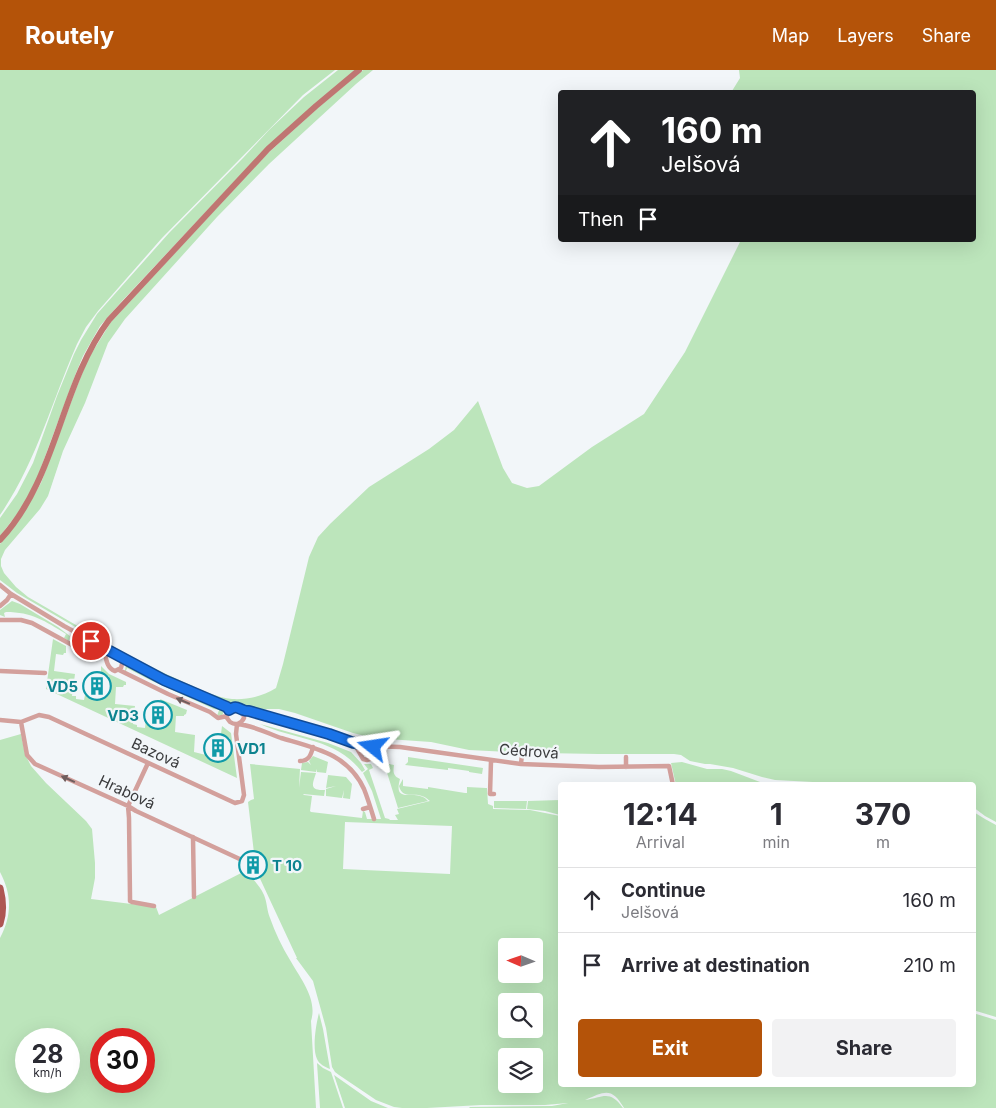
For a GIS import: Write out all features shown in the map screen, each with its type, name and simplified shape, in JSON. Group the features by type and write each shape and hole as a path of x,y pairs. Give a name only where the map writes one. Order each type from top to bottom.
{"main road":[{"path":"0,888 3,906 0,924"}],"street":[{"path":"0,540 15,522 36,486 47,462 78,374 97,336 108,320 268,149 359,70"},
{"path":"0,585 11,594 104,649 164,680 229,710"},
{"path":"0,606 11,594"},
{"path":"0,620 20,620 32,623 94,657"},
{"path":"104,649 110,668 113,670 119,670 210,712 218,718 227,716"},
{"path":"119,670 122,658"},
{"path":"0,671 45,673"},
{"path":"236,734 227,716 229,710 236,707 243,710 244,717 253,727"},
{"name":"Cédrová","path":"243,710 374,748 372,757 367,760 363,759 354,743"},
{"path":"237,724 242,722 244,717 253,713"},
{"name":"Bazová","path":"0,720 21,722 36,716 45,716 238,803 243,800 244,795 236,734"},
{"name":"Hrabová","path":"21,722 26,751 32,761 136,811 244,861 250,862"},
{"path":"230,722 253,727 268,734 313,747 341,761 350,768 361,783 374,819"},
{"path":"236,734 237,724"},
{"name":"Cédrová","path":"368,746 400,747 521,764 626,767 669,766 672,782"},
{"path":"300,761 309,758 313,747"},
{"path":"521,764 522,754"},
{"path":"626,757 626,767"},
{"path":"491,761 490,794 494,794"},
{"path":"148,763 128,806 130,899 135,903 154,906"},
{"path":"363,809 370,807"},
{"path":"193,837 194,897"}],"green space":[{"path":"0,70 335,70 303,95 162,238 98,311 86,327 77,344 34,453 13,495 0,515"},
{"path":"338,70 355,70 262,152 100,326 83,356 36,481 21,509 0,536 0,518 17,494 33,463 74,354 97,314 169,233 269,130 304,97"},
{"path":"363,70 373,70 269,164 217,217 125,319 108,343 85,403 63,451 48,496 40,509 5,550 1,559 4,573 16,587 28,597 86,631 166,674 197,688 232,699 250,698 271,691 276,688 309,557 318,537 369,487 429,449 454,430 478,401 503,468 512,483 527,488 539,486 592,447 644,414 685,352 740,242 976,242 976,90 733,90 740,78 739,70 996,70 996,822 976,809 976,782 813,782 775,780 733,768 690,761 681,755 674,754 542,753 525,750 509,752 469,750 431,742 373,738 279,709 256,711 240,704 227,703 144,667 17,593 0,580 0,544 20,519 41,483 88,359 111,322 266,155"},
{"path":"12,601 58,627 70,636 69,641 64,638 66,634 38,618 15,612 4,613 5,617 0,615 0,610"},
{"path":"53,639 66,646 66,653 63,655 56,654 54,671 75,674 72,696 76,696 76,699 84,700 86,690 106,693 109,676 101,673 101,666 109,674 126,682 126,685 123,687 116,687 115,704 135,706 133,724 137,725 137,727 145,728 146,719 166,721 169,705 162,704 160,699 187,710 184,716 176,716 175,732 195,735 194,752 206,755 206,752 227,754 230,738 222,736 222,726 231,733 237,778 46,689"},
{"path":"126,664 179,690 219,706 223,714 217,716 219,710 127,668 125,671"},
{"path":"260,724 328,743 351,752 365,770 362,772 340,752 327,746"},
{"path":"21,734 25,754 31,766 92,829 95,878 91,899 156,907 159,915 249,869 264,895 269,915 279,939 310,997 313,1013 311,1021 316,1108 0,1108 0,938 7,921 9,905 7,889 0,872 0,740"},
{"path":"313,756 328,762 326,773 317,772 316,769 316,772 301,770 302,763 308,762 311,765 309,761"},
{"path":"408,757 483,768 482,774 448,768 448,770 405,765 408,762"},
{"path":"682,762 707,769 722,769 760,782 675,782 671,763"},
{"path":"384,763 394,765 394,774 400,779 399,791 403,795 421,796 428,801 398,808"},
{"path":"250,764 300,769 299,788 301,772 316,773 313,783 314,788 325,790 324,796 303,794 312,796 311,812 362,818 363,811 367,819 381,819 372,791 363,773 368,769 364,764 371,764 373,768 369,770 385,818 390,820 398,820 395,815 399,814 397,809 430,801 419,795 403,793 399,786 403,779 403,786 428,789 428,787 465,793 467,793 467,787 487,788 488,804 493,806 493,809 530,810 558,816 558,1087 976,1087 976,1014 996,1020 996,1108 624,1108 616,1097 608,1093 598,1094 585,1100 606,1096 614,1098 623,1108 469,1108 552,1106 568,1103 402,1108 376,1100 335,1072 332,1067 326,1028 313,981 296,958 256,870 248,802 254,799","holes":["345,822 452,826 450,874 343,869"]},
{"path":"328,775 346,777 352,784 350,799 343,798 344,790 342,798 326,796 326,789 336,786 326,788"},
{"path":"558,800 558,814 527,809 528,801"},
{"path":"494,801 527,801 526,809 494,808"},
{"path":"976,813 996,825 996,1017 976,1011"},
{"path":"319,1013 330,1069 319,1062 316,1055 315,1036"},
{"path":"317,1063 331,1072 343,1108 320,1108"},
{"path":"334,1075 371,1101 388,1108 345,1108"}],"place":[{"name":"VD5","path":"97,686"},
{"name":"VD3","path":"158,715"},
{"name":"VD1","path":"218,748"},
{"name":"T 10","path":"253,865"}],"route":[{"path":"91,641 164,680 227,707 229,710 234,707 239,708 373,747"}]}
